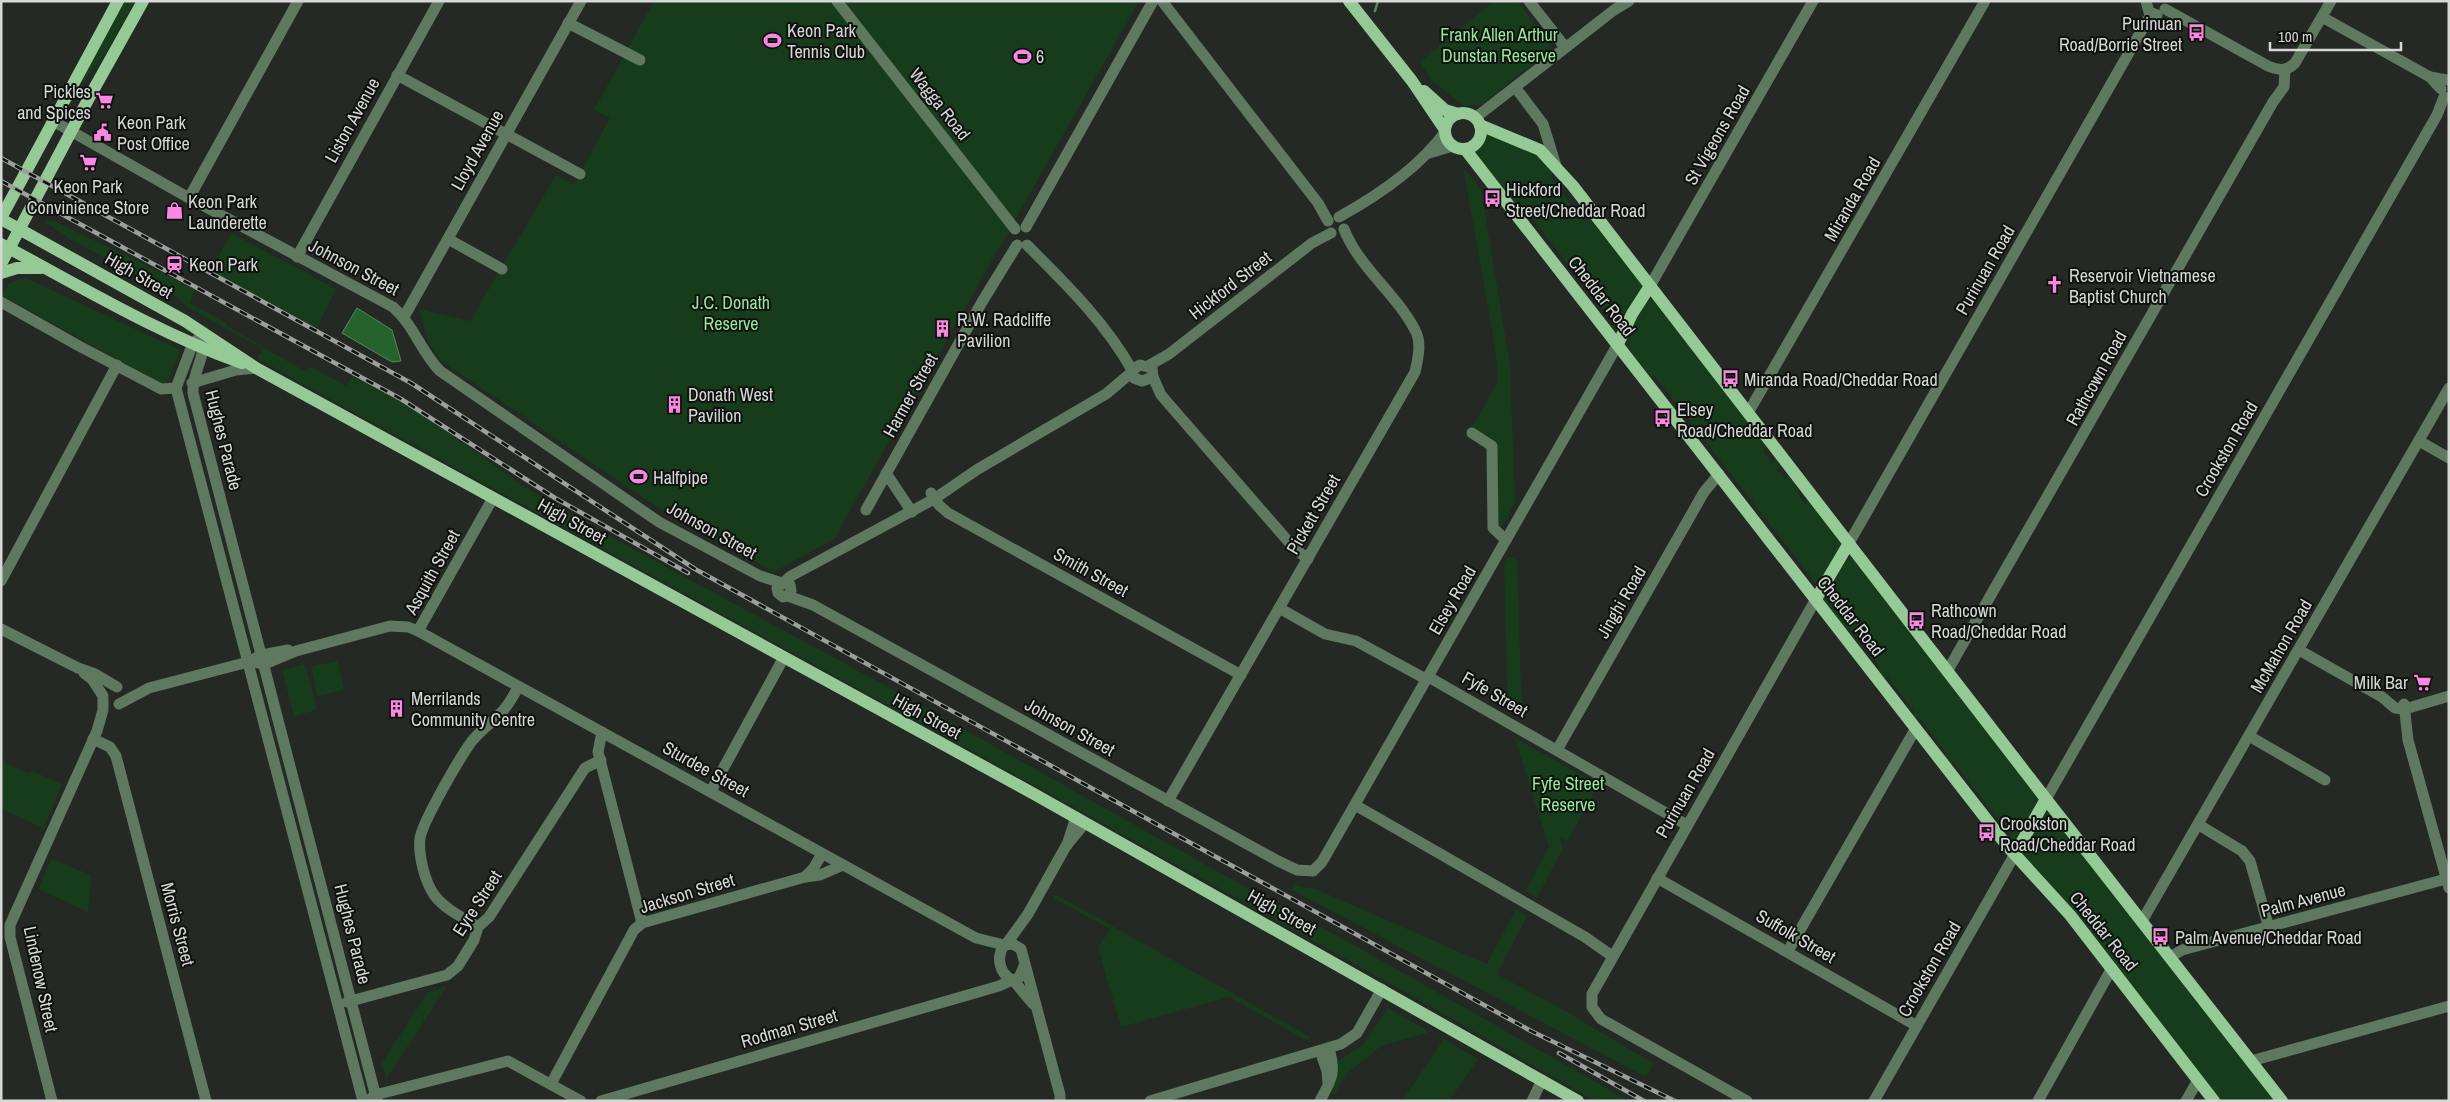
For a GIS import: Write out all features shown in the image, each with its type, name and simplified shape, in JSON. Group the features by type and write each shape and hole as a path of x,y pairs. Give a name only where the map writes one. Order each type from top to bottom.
{"main road":[{"path":"1,218 118,1"},
{"path":"1,264 6,247 21,229 143,1"},
{"path":"1349,1 1412,81 1445,131 1459,147 1478,141 1477,122 1464,113 1458,114 1449,120 1445,131"},
{"path":"1412,81 1445,110 1458,114"},
{"name":"Cheddar Road","path":"1477,122 1540,150 1556,166 2282,1101"},
{"name":"Cheddar Road","path":"1459,147 1618,344 2014,854 2070,915 2214,1101"},
{"name":"High Street","path":"1,218 204,334 256,368 1081,820 1578,1101"},
{"name":"High Street","path":"6,247 126,312 199,346 256,368"},
{"path":"1,272 17,268 44,268"},
{"path":"1618,344 1632,314 1650,286"},
{"path":"1816,599 1849,542"},
{"path":"2014,854 2046,799"}],"street":[{"path":"189,198 298,1"},
{"name":"Liston Avenue","path":"297,256 439,1"},
{"name":"Lloyd Avenue","path":"404,316 581,1"},
{"name":"Wagga Road","path":"837,1 1021,228"},
{"path":"1153,1 1021,228 1022,245 1086,307 1294,548 1308,559"},
{"name":"Pickett Street","path":"1162,1 1416,331 1419,354 1411,380 1168,801"},
{"path":"1529,1 1565,47"},
{"path":"1477,122 1515,87 1565,47 1618,6 1629,1"},
{"name":"St Vigeons Road","path":"1650,286 1813,1"},
{"name":"Miranda Road","path":"1748,413 1985,1"},
{"path":"2146,1 2147,9 2151,14 2158,15 2166,5 2282,70 2295,63 2331,1"},
{"name":"Purinuan Road","path":"1849,542 2151,14"},
{"path":"2322,17 2430,77 2446,91"},
{"path":"568,23 640,60"},
{"name":"Rathcown Road","path":"1948,670 2274,102 2282,70"},
{"path":"397,75 580,174"},
{"name":"Cheddar Road","path":"1515,87 1543,124 1556,166"},
{"name":"Crookston Road","path":"2046,799 2437,115 2446,91"},
{"name":"Johnson Street","path":"53,121 189,198 393,307 404,316 426,355 440,371 659,522 786,588 813,605 1288,866 1303,872 1312,871"},
{"name":"Hickford Street","path":"786,588 791,576 809,568 1142,373 1429,153 1445,131"},
{"name":"Hickford Street","path":"1429,153 1459,147"},
{"path":"448,238 502,268"},
{"name":"Harmer Street","path":"866,510 982,302 1022,245"},
{"path":"1,302 161,389 176,388"},
{"name":"Hughes Parade","path":"204,334 176,388 362,1101"},
{"name":"Elsey Road","path":"1312,871 1322,862 1618,344"},
{"name":"Hughes Parade","path":"199,346 192,383 200,421 352,1001 374,1099"},
{"path":"1,581 117,365"},
{"path":"192,383 236,370 256,368"},
{"name":"McMahon Road","path":"2142,921 2449,388"},
{"path":"185,426 200,421"},
{"path":"1472,433 1492,446 1493,528 1506,540"},
{"path":"2419,441 2449,458"},
{"path":"886,473 910,509"},
{"name":"Jinghi Road","path":"1557,750 1704,492 1719,474"},
{"name":"Smith Street","path":"933,496 948,513 1241,675"},
{"name":"Asquith Street","path":"118,704 148,688 263,659 283,650 296,651 390,626 408,627 418,631 493,498"},
{"name":"Purinuan Road","path":"1747,1101 1601,1019 1592,1007 1592,991 1816,599"},
{"name":"Fyfe Street","path":"1279,608 1325,634 1356,641 1427,678 1687,824"},
{"path":"3,628 78,668 95,674 117,688 122,696 118,704 109,706 92,679 78,668"},
{"name":"Sturdee Street","path":"418,631 976,938 999,957"},
{"path":"2299,650 2382,697 2404,706 2449,696"},
{"path":"711,791 784,657"},
{"path":"478,927 434,896 428,883 420,853 420,838 426,821 467,749 479,734 501,713 518,687"},
{"path":"103,698 107,688 117,688"},
{"name":"Asquith Street","path":"117,688 148,688"},
{"name":"Lindenow Street","path":"52,1101 6,918 95,735 103,710 103,698"},
{"name":"Lindenow Street","path":"95,735 118,704"},
{"path":"2404,706 2402,728 2408,740 2447,883"},
{"path":"1788,951 1916,728"},
{"path":"602,732 597,746 642,922"},
{"name":"Morris Street","path":"95,735 110,747 116,756 206,1101"},
{"path":"2250,736 2325,780"},
{"name":"Eyre Street","path":"338,1004 451,973 474,940 478,927 489,917 585,768 601,759 603,750 615,740"},
{"path":"279,780 294,776"},
{"path":"1354,805 1614,953"},
{"path":"1035,1007 1027,994 1001,970 999,957 1005,944 1028,914 1081,820"},
{"path":"2199,825 2242,851 2250,861 2269,928"},
{"path":"805,877 813,869 822,854"},
{"name":"Crookston Road","path":"1874,1101 2014,854"},
{"name":"Jackson Street","path":"551,1084 634,930 642,922 805,877 820,875 843,866"},
{"name":"Suffolk Street","path":"1657,878 1917,1026"},
{"name":"Palm Avenue","path":"2170,957 2182,950 2447,883"},
{"path":"1028,914 1021,949 1061,1099"},
{"name":"Sturdee Street","path":"976,938 1005,944"},
{"path":"1005,944 1013,944 1021,949"},
{"path":"1012,980 1022,973 1025,964"},
{"path":"2038,1101 2112,968"},
{"path":"983,990 1001,970"},
{"name":"Rodman Street","path":"603,1101 1012,980"},
{"path":"1150,1101 1342,1044 1357,1033 1382,989"},
{"path":"2251,1061 2449,1006"},
{"path":"1320,1101 1326,1090 1327,1071 1324,1049"},
{"path":"374,1099 508,1061 581,1101"},
{"path":"1532,1101 1542,1080"},
{"path":"2186,1101 2198,1080"}],"green space":[{"path":"123,1 135,1 106,52 80,86 67,111 64,109"},
{"name":"J.C. Donath Reserve","path":"654,1 1139,1 834,539 774,572 660,509 440,360 429,343 419,309 470,321 556,175 574,185 610,118 594,110"},
{"name":"Frank Allen Arthur Dunstan Reserve","path":"1494,1 1518,1 1552,48 1481,105 1463,105 1432,81 1420,62"},
{"path":"1484,133 1529,147 1553,168 1551,178 1583,219 1586,211 1644,286 1617,332 1614,330 1612,320 1521,204 1515,204 1473,150 1479,144"},
{"path":"1463,167 1481,189 1510,364 1515,503 1500,529 1496,521 1498,448 1489,437 1472,427 1498,382 1495,346"},
{"path":"45,222 56,222 195,289 190,303 303,370 312,367 346,386 353,375 421,413 526,488 583,522 894,690 1215,870 1352,944 1629,1101 1595,1101 1405,992 1050,794 299,382 257,358 264,349 187,307 168,289 130,272 70,239"},
{"path":"231,233 336,289 316,330 210,273"},
{"path":"20,278 28,279 180,350 168,382 165,384 159,382 1,295 9,284"},
{"path":"1652,299 1765,442 1764,453 1773,464 1775,455 1779,460 1778,470 1786,481 1788,472 1799,485 1798,495 1806,505 1808,497 1841,541 1840,547 1818,586 1655,376 1650,376 1633,354 1627,340 1628,333 1647,302"},
{"path":"1508,557 1517,560 1522,718 1508,710 1504,564"},
{"path":"1853,557 2039,796 2034,810 2015,841 2011,842 2009,833 1954,763 1950,764 1945,757 1946,753 1920,718 1915,719 1912,715 1914,712 1888,677 1884,678 1878,671 1880,667 1852,631 1847,631 1824,601 1824,595 1848,558"},
{"path":"338,661 344,690 317,696 311,667"},
{"path":"305,664 317,710 294,716 282,670"},
{"name":"Fyfe Street Reserve","path":"1515,738 1599,785 1567,841 1560,838 1563,848 1537,898 1526,891 1549,847"},
{"path":"4,759 6,764 27,773 32,771 62,784 44,828 1,809 1,766"},
{"path":"2049,811 2276,1101 2220,1101 2024,857 2022,853 2043,814"},
{"path":"51,859 91,875 88,912 38,889"},
{"path":"1295,885 1318,890 1487,964 1516,909 1527,916 1497,974 1567,1012 1654,1064 1646,1077 1292,890"},
{"path":"1055,894 1312,1038 1306,1040 1229,997 1121,1027 1098,948 1110,929 1053,898"},
{"path":"447,986 386,1079 382,1063 428,992"},
{"path":"1388,1008 1430,1032 1381,1046 1345,1075 1335,1094 1332,1093 1337,1061 1361,1047"},
{"path":"1444,1039 1478,1059 1449,1101 1402,1101"}],"shaded area":[{"path":"357,308 392,330 401,361 392,362 342,333"}],"waterway":[{"path":"1375,11 1378,1"}],"railway":[{"path":"1,158 411,383 695,569 1531,1031 1675,1101"},
{"path":"1,181 401,399 555,498 688,573"},
{"path":"1559,1053 1644,1101"}],"place":[{"name":"Purinuan Road/Borrie Street","path":"2196,33"},
{"name":"Keon Park Tennis Club","path":"773,40"},
{"name":"6","path":"1022,56"},
{"name":"Pickles and Spices","path":"105,101"},
{"name":"Keon Park Post Office","path":"103,132"},
{"name":"Keon Park Convinience Store","path":"88,163"},
{"name":"Hickford Street/Cheddar Road","path":"1492,199"},
{"name":"Keon Park Launderette","path":"174,211"},
{"name":"Keon Park","path":"175,264"},
{"name":"Reservoir Vietnamese Baptist Church","path":"2055,285"},
{"name":"R.W. Radcliffe Pavilion","path":"943,329"},
{"name":"Miranda Road/Cheddar Road","path":"1730,379"},
{"name":"Donath West Pavilion","path":"674,404"},
{"name":"Elsey Road/Cheddar Road","path":"1663,419"},
{"name":"Halfpipe","path":"639,477"},
{"name":"Rathcown Road/Cheddar Road","path":"1917,620"},
{"name":"Milk Bar","path":"2422,682"},
{"name":"Merrilands Community Centre","path":"397,708"},
{"name":"Crookston Road/Cheddar Road","path":"1986,833"},
{"name":"Palm Avenue/Cheddar Road","path":"2161,937"}]}
